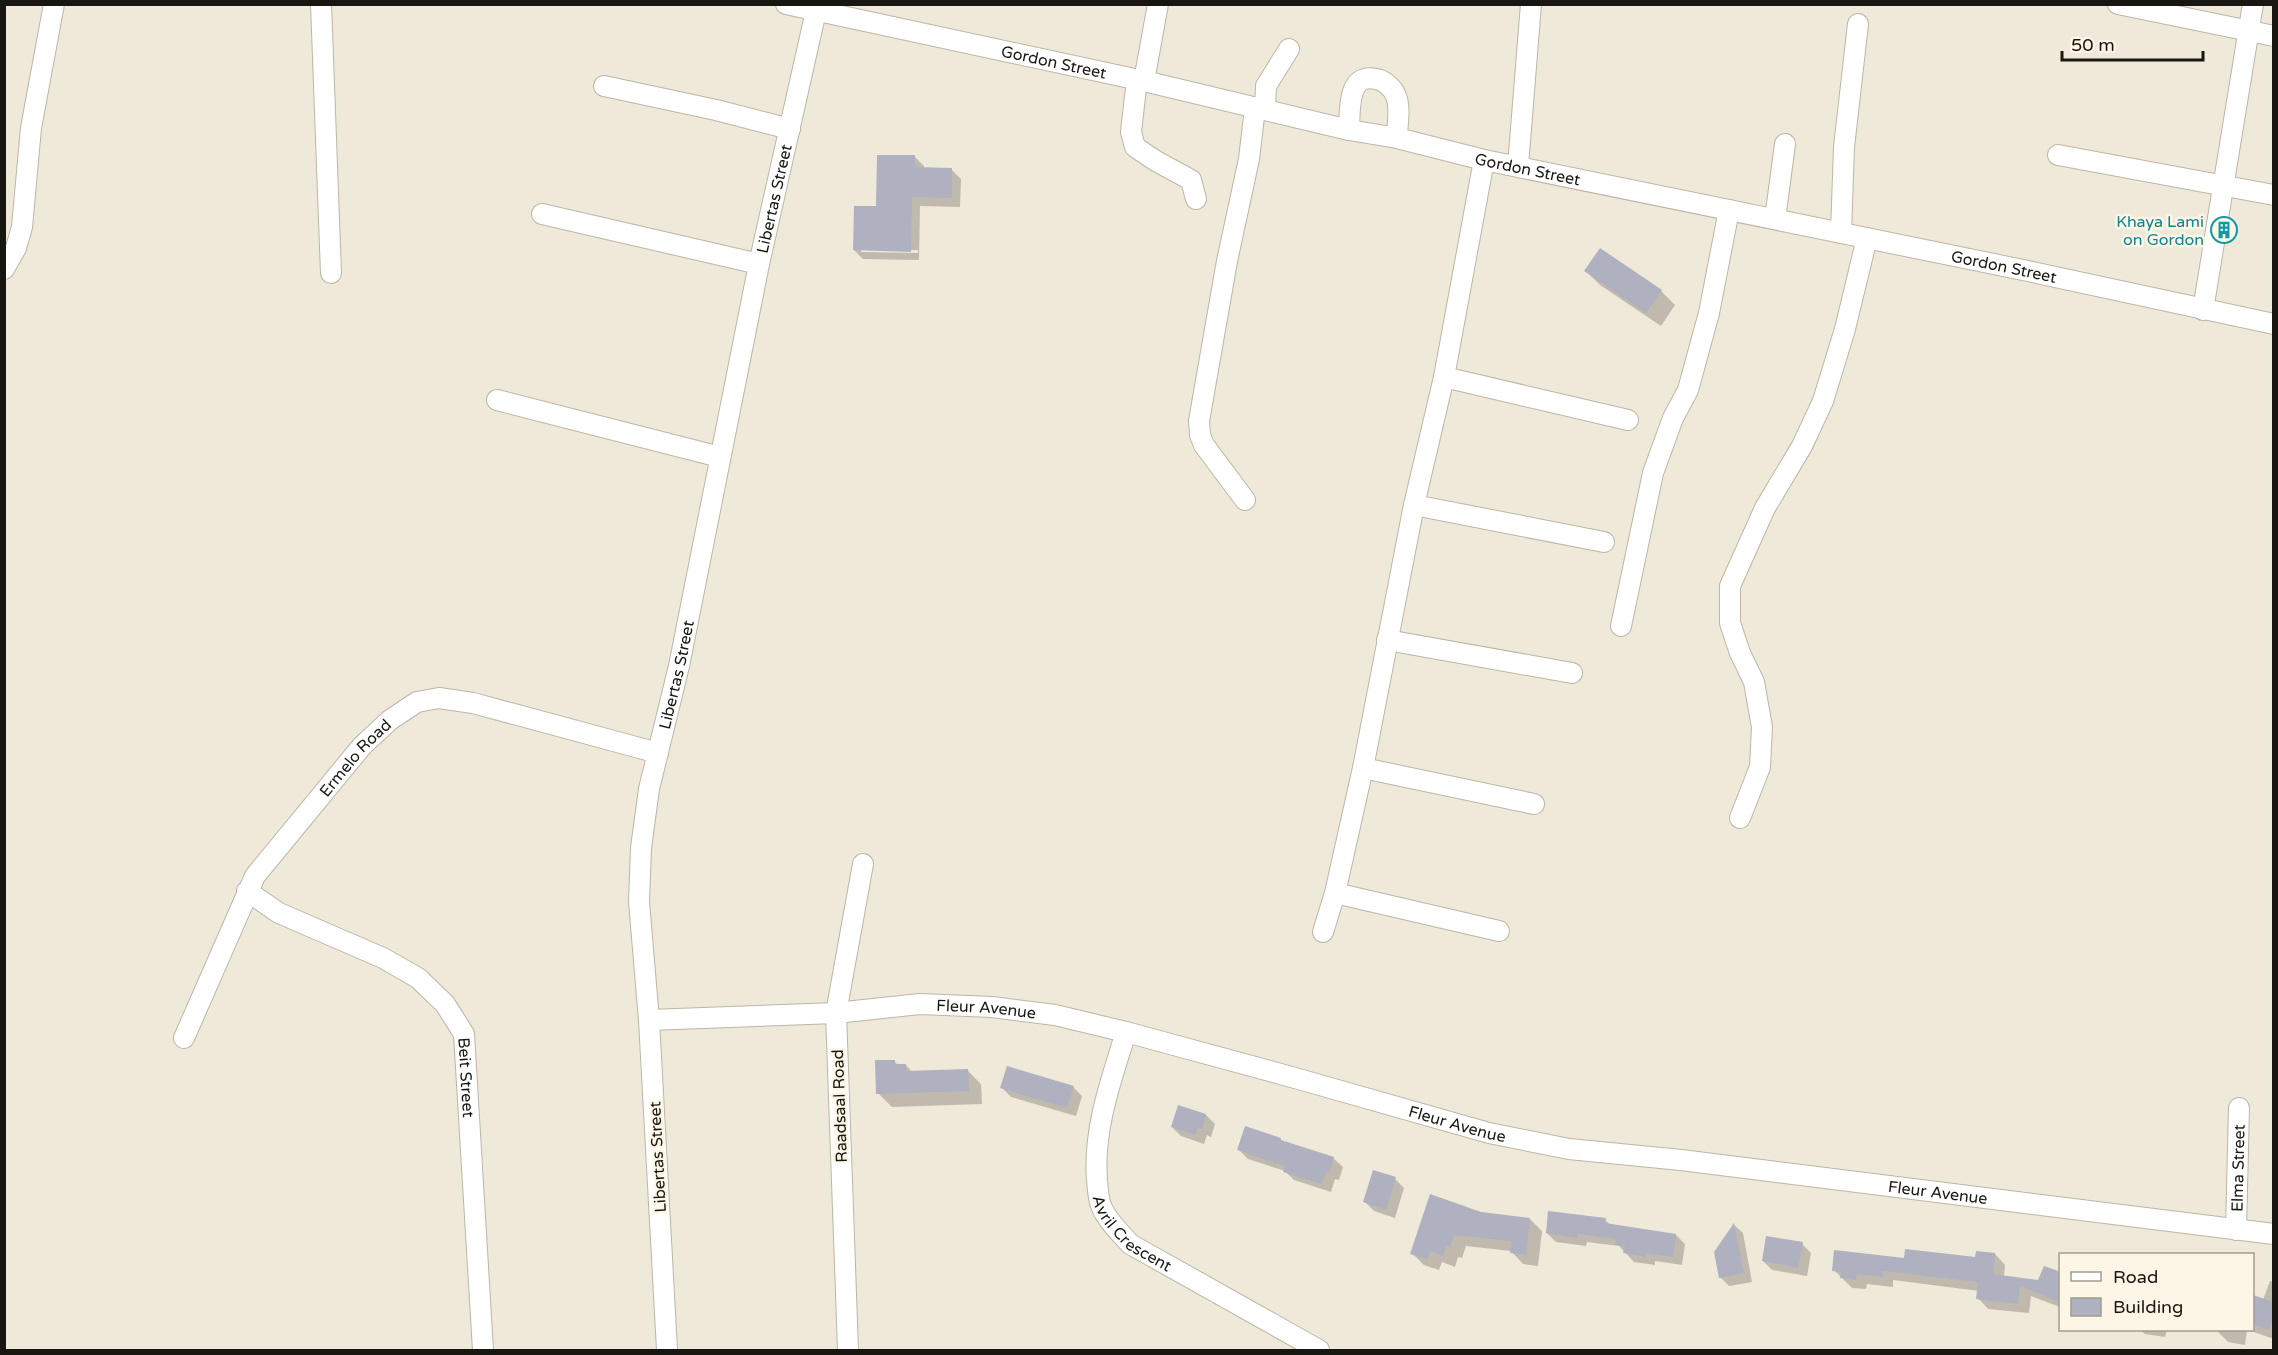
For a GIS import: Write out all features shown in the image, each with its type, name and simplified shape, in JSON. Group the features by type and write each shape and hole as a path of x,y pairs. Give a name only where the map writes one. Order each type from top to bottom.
{"street":[{"path":"4,268 16,248 22,227 32,128 54,4"},
{"path":"321,4 331,273"},
{"name":"Gordon Street","path":"786,4 1141,80 1484,160 2274,324"},
{"path":"1158,4 1131,132 1135,147 1155,161 1191,180 1196,199"},
{"path":"1518,166 1531,4"},
{"path":"2118,4 2274,36"},
{"path":"2203,310 2253,4"},
{"name":"Libertas Street","path":"667,1350 649,1020 639,902 640,848 649,789 679,666 759,264 816,11"},
{"path":"1841,233 1844,147 1858,24"},
{"path":"1245,501 1204,445 1199,422 1222,283 1260,109 1266,86 1289,49"},
{"path":"1349,130 1351,98 1361,78 1368,77 1381,80 1397,97 1397,138"},
{"path":"604,86 716,110 790,129"},
{"path":"1775,219 1785,144"},
{"path":"2058,155 2274,195"},
{"path":"1323,932 1335,893 1363,768 1414,505 1444,377 1484,160"},
{"path":"1620,626 1653,473 1674,418 1688,390 1709,313 1729,210"},
{"path":"542,214 759,264"},
{"path":"1740,818 1760,767 1762,727 1754,682 1740,653 1730,623 1731,586 1766,508 1802,446 1823,401 1845,329 1868,238"},
{"path":"1444,377 1628,420"},
{"path":"497,400 720,458"},
{"path":"1414,505 1604,542"},
{"path":"1387,640 1572,673"},
{"name":"Ermelo Road","path":"184,1038 247,891 264,863 362,746 390,720 417,702 439,698 473,703 658,753"},
{"path":"1363,768 1534,804"},
{"name":"Raadsaal Road","path":"848,1350 836,1013 863,864"},
{"name":"Beit Street","path":"247,891 279,914 383,958 418,978 445,1004 464,1034 483,1350"},
{"path":"1335,893 1499,931"},
{"name":"Fleur Avenue","path":"649,1020 836,1013 920,1004 992,1007 1055,1015 1126,1032 1489,1133 1569,1149 1681,1160 2274,1234"},
{"name":"Avril Crescent","path":"1126,1032 1105,1101 1098,1137 1097,1184 1101,1206 1108,1219 1130,1244 1319,1350"},
{"name":"Elma Street","path":"2236,1230 2239,1108"}],"building":[{"path":"877,155 915,155 915,167 952,168 952,198 912,197 911,252 853,250 854,206 876,206"},
{"path":"1600,248 1662,290 1646,313 1584,271"},
{"path":"875,1060 895,1060 895,1064 906,1064 906,1071 968,1069 969,1091 876,1094"},
{"path":"1007,1066 1074,1086 1067,1108 1000,1088"},
{"path":"1178,1105 1206,1114 1202,1129 1198,1127 1195,1135 1171,1127"},
{"path":"1245,1126 1334,1157 1330,1172 1326,1171 1322,1184 1283,1172 1285,1166 1237,1150"},
{"path":"1373,1170 1396,1177 1386,1210 1363,1202"},
{"path":"1430,1194 1481,1212 1530,1218 1526,1255 1510,1253 1511,1241 1454,1235 1450,1247 1446,1246 1443,1256 1430,1251 1427,1259 1410,1254"},
{"path":"1548,1211 1606,1218 1605,1223 1676,1234 1673,1257 1646,1253 1646,1257 1623,1253 1625,1246 1615,1245 1616,1239 1578,1234 1578,1238 1546,1233"},
{"path":"1734,1223 1744,1273 1719,1278 1714,1252"},
{"path":"1766,1236 1803,1242 1798,1268 1762,1261"},
{"path":"1905,1249 1975,1257 1976,1251 1995,1253 1993,1274 2038,1280 2044,1266 2059,1271 2059,1296 2057,1301 2020,1286 2018,1304 1976,1299 1978,1282 1883,1271 1883,1277 1857,1274 1856,1280 1840,1278 1841,1272 1832,1271 1834,1250 1904,1258"},
{"path":"2254,1295 2274,1302 2274,1316 2269,1330 2254,1324"}],"place":[{"name":"Khaya Lami on Gordon","path":"2224,230"}]}
